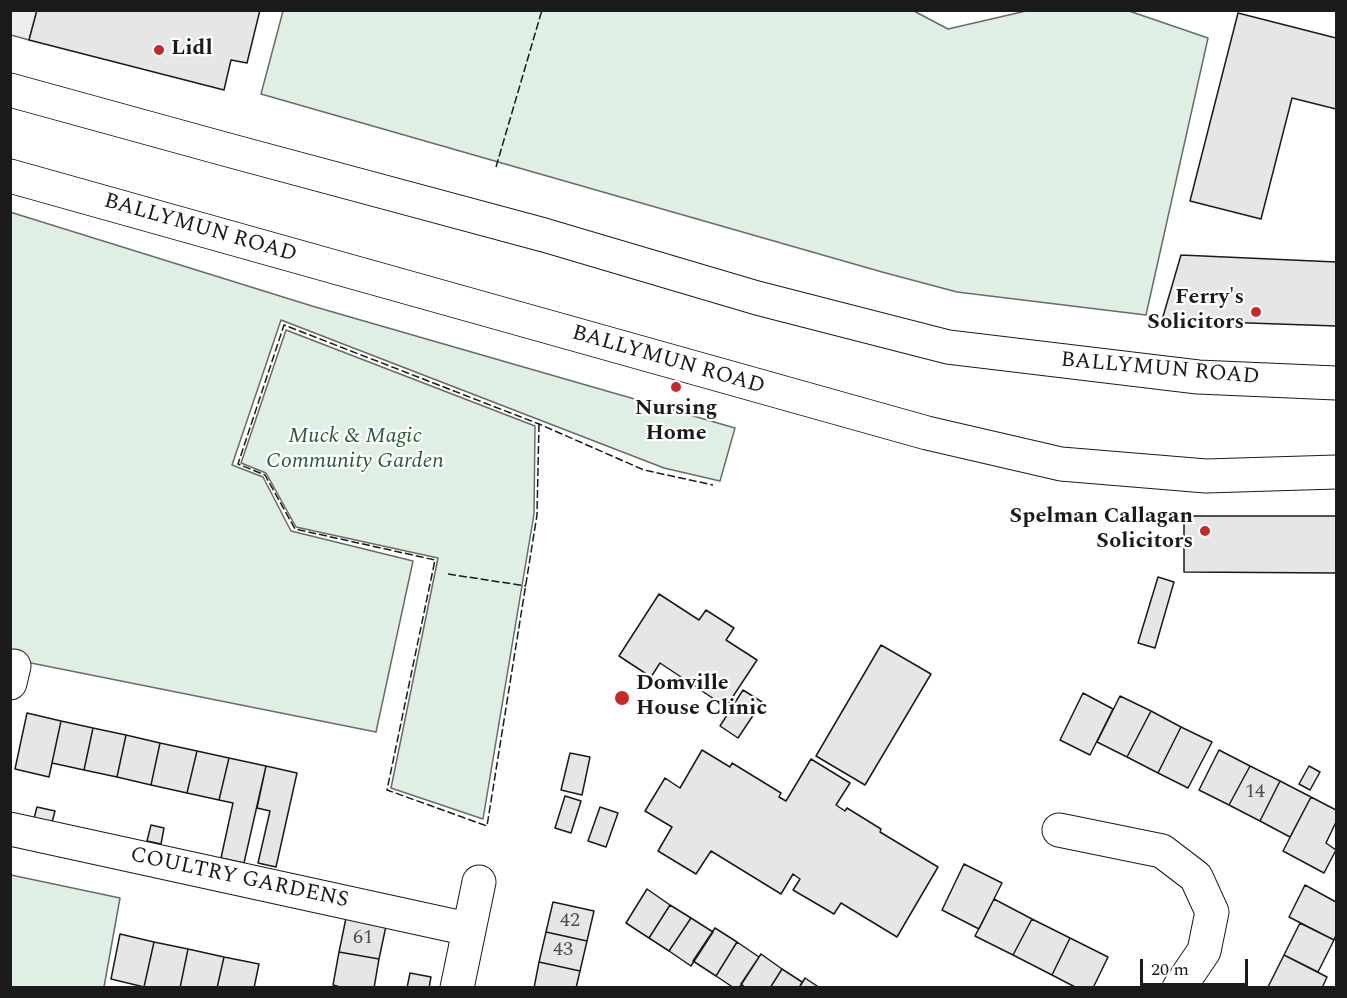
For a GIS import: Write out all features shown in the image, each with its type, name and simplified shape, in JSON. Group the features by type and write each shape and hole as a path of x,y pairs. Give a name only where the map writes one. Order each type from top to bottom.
{"main road":[{"name":"BALLYMUN ROAD","path":"10,90 544,235 757,298 948,347 1198,377 1336,383"},
{"name":"BALLYMUN ROAD","path":"10,176 927,434 1061,464 1206,476 1336,472"},
{"name":"COULTRY GARDENS","path":"10,830 468,929"},
{"path":"1059,830 1162,851 1196,877 1212,912 1204,951 1179,987"},
{"path":"457,987 479,882"}],"green space":[{"path":"912,10 948,29 1026,11 1129,11 1208,38 1146,315 957,292 261,94 283,11"},
{"path":"10,212 312,306 735,428 720,481 664,468 281,320 232,465 263,477 291,531 413,561 376,732 11,659"},
{"name":"Muck & Magic Community Garden","path":"286,330 535,426 534,514 483,819 391,788 438,558 296,527 266,473 241,463"},
{"path":"11,875 120,898 104,987 11,987"}],"shaded area":[{"path":"10,11 37,11 29,40 11,35"}],"building":[{"name":"Lidl","path":"37,10 260,10 247,63 231,60 224,90 29,40"},
{"path":"1238,13 1336,38 1336,109 1292,98 1261,219 1190,201"},
{"path":"1181,255 1336,262 1336,326 1162,320"},
{"path":"1184,516 1336,516 1336,573 1184,572"},
{"path":"1158,577 1174,582 1155,648 1138,643"},
{"path":"659,594 699,620 706,610 734,628 726,640 757,660 726,707 660,663 651,677 619,656"},
{"path":"881,645 931,674 865,785 816,756"},
{"path":"743,690 762,702 738,738 720,726"},
{"path":"1083,693 1113,709 1090,755 1060,740"},
{"path":"1120,696 1151,711 1127,757 1097,742"},
{"path":"1151,711 1181,727 1158,773 1127,757"},
{"path":"27,713 61,721 49,777 15,769"},
{"path":"61,721 93,728 84,770 52,763"},
{"path":"1181,727 1212,742 1188,788 1158,773"},
{"path":"93,728 126,735 117,777 84,770"},
{"path":"126,735 160,743 151,785 117,777"},
{"path":"160,743 197,751 187,793 151,785"},
{"path":"702,750 730,767 732,763 781,793 779,797 786,801 811,759 850,783 836,805 845,811 847,808 881,829 880,832 938,867 897,937 841,903 834,914 793,890 800,879 793,874 781,894 711,851 696,874 658,851 672,827 645,811 665,778 680,788"},
{"path":"1219,750 1250,766 1229,805 1199,790"},
{"path":"197,751 229,758 219,800 187,793"},
{"path":"570,753 590,757 582,795 561,790"},
{"path":"229,758 266,766 244,863 221,858 233,803 219,800"},
{"path":"266,766 297,773 276,867 258,863 270,811 257,808"},
{"path":"1250,766 1280,781 1260,821 1229,805"},
{"path":"1309,766 1320,772 1310,790 1299,784"},
{"path":"1280,781 1311,797 1290,837 1260,821"},
{"path":"565,796 581,801 571,833 555,828"},
{"path":"1311,797 1336,810 1336,822 1326,843 1336,850 1324,873 1283,851"},
{"path":"37,807 55,811 51,826 33,822"},
{"path":"600,807 618,813 606,847 588,841"},
{"path":"151,825 164,828 161,844 147,841"},
{"path":"964,864 1002,883 979,929 942,910"},
{"path":"1305,885 1336,902 1334,940 1289,917"},
{"path":"647,889 670,905 649,938 626,923"},
{"path":"994,899 1032,919 1013,955 975,936"},
{"path":"553,902 594,911 587,941 546,932"},
{"path":"670,905 691,918 669,951 649,938"},
{"path":"346,918 386,926 379,959 339,952"},
{"path":"691,918 713,932 691,966 669,951"},
{"path":"1032,919 1070,938 1052,975 1013,955"},
{"path":"1300,923 1334,940 1318,972 1284,955"},
{"path":"715,928 737,942 716,976 693,961"},
{"path":"546,932 587,941 580,971 539,962"},
{"path":"120,934 154,942 144,987 111,979"},
{"path":"1070,938 1108,957 1093,988 1077,988 1052,975"},
{"path":"154,942 188,949 180,988 144,987"},
{"path":"737,942 759,957 739,988 734,988 716,976"},
{"path":"188,949 224,957 217,988 180,988"},
{"path":"339,952 379,959 374,988 344,988 333,985"},
{"path":"761,954 782,969 770,988 746,988 741,984"},
{"path":"1284,955 1327,977 1322,988 1268,987"},
{"path":"224,957 259,964 254,988 217,988"},
{"path":"539,962 580,971 576,988 534,988"},
{"path":"782,969 802,982 799,988 770,988"},
{"path":"410,973 431,977 429,988 407,988"},
{"path":"805,978 820,988 799,988"}],"fence":[{"path":"496,167 542,10"},
{"path":"539,424 537,515 487,826 387,790 435,560 295,529 265,475 238,464 284,325 539,424 644,470 713,485"},
{"path":"448,574 526,586"}],"place":[{"name":"Lidl","path":"159,50"},
{"name":"Ferry's Solicitors","path":"1256,312"},
{"name":"Nursing Home","path":"676,387"},
{"name":"Spelman Callagan Solicitors","path":"1205,531"},
{"name":"Domville House Clinic","path":"622,698"}]}
